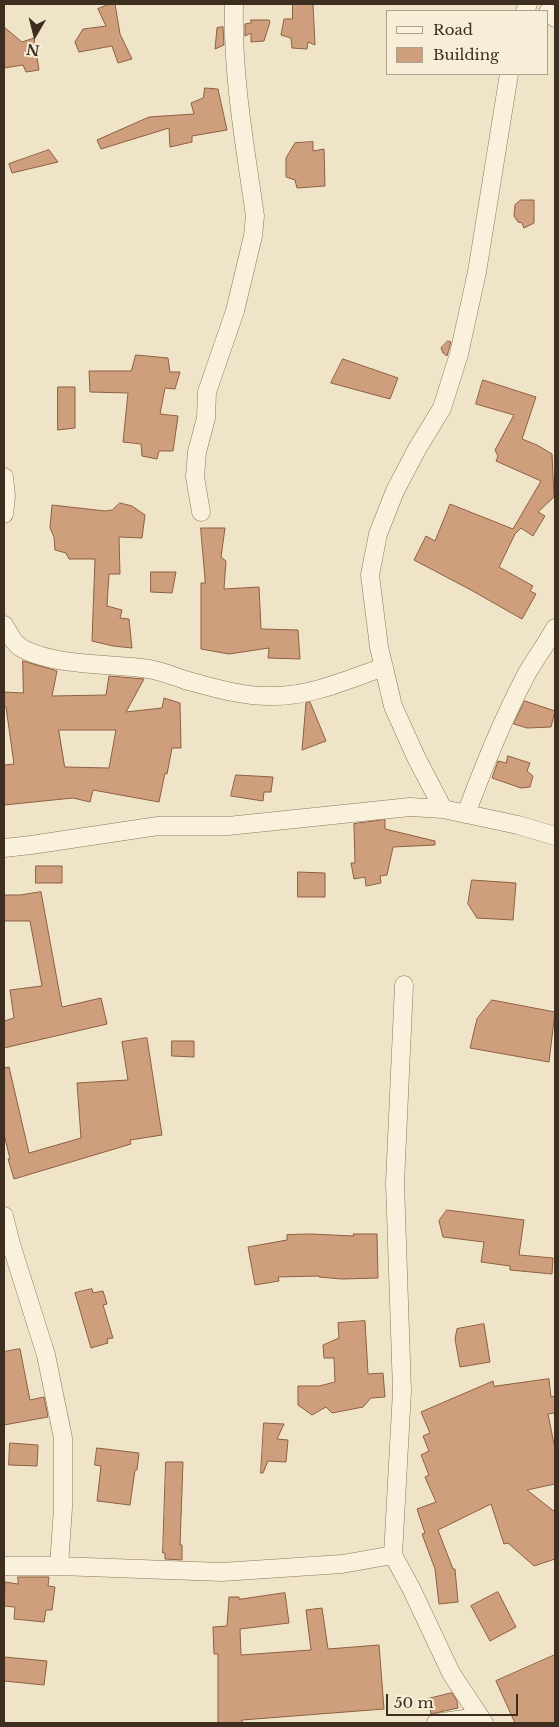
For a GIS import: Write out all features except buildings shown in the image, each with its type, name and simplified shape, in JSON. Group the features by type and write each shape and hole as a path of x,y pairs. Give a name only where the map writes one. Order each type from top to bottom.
{"street":[{"path":"201,512 195,477 197,452 206,418 207,392 235,311 253,236 255,216 235,60 233,36 234,4"},
{"path":"443,809 416,757 393,706 379,647 370,575 378,534 395,490 442,408 460,354 477,272 509,75"},
{"path":"4,477 6,496 4,514"},
{"path":"4,625 16,645 23,650 41,656 95,664 150,669 218,689 254,695 276,696 296,694 337,684 384,667"},
{"path":"466,814 482,772 526,676 555,628"},
{"path":"4,848 158,826 228,826 410,807 443,809 518,825 555,836"},
{"path":"404,985 395,1183 402,1391 393,1556 411,1588 450,1674 482,1720"},
{"path":"4,1216 46,1356 63,1438 63,1508 59,1566"},
{"path":"4,1566 59,1566 222,1572 342,1564 393,1556"},
{"path":"436,1723 482,1720"}]}
